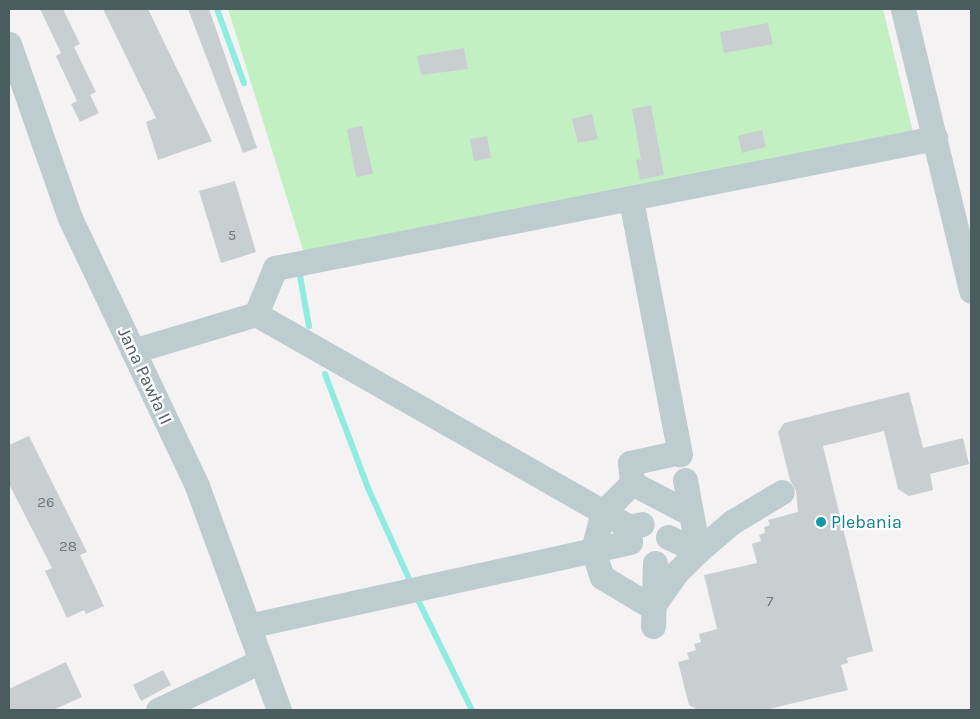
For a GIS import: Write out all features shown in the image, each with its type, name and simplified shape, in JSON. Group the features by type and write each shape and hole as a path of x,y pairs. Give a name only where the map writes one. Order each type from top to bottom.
{"street":[{"path":"904,9 971,291"},
{"name":"Jana Pawła II","path":"9,44 14,72 70,218 197,486 279,710"},
{"path":"256,314 275,268 631,200 935,138"},
{"path":"631,200 675,454 630,464 632,483"},
{"path":"133,351 256,314 602,512 635,525 630,542 248,626"},
{"path":"685,480 698,551"},
{"path":"632,483 602,512 593,550 602,577 653,617"},
{"path":"632,483 692,514"},
{"path":"653,617 676,574 698,551 732,522 782,492"},
{"path":"668,538 698,551"},
{"path":"653,617 655,563"},
{"path":"158,710 261,661"}],"green space":[{"path":"228,9 883,9 913,132 305,256"}],"building":[{"path":"40,9 63,9 80,44 74,47 96,92 90,95 99,113 80,122 71,104 77,101 56,56 61,53"},
{"path":"103,9 148,9 212,141 158,160 146,122 156,118"},
{"path":"188,9 209,9 257,148 243,153"},
{"path":"768,23 773,44 724,53 720,32"},
{"path":"464,48 468,69 421,75 417,56"},
{"path":"651,105 664,175 640,180 636,160 641,159 632,109"},
{"path":"592,114 598,139 578,143 572,119"},
{"path":"362,126 373,174 356,177 347,129"},
{"path":"762,130 766,147 742,153 738,136"},
{"path":"487,136 491,158 474,161 470,139"},
{"path":"235,181 256,252 221,263 199,191"},
{"path":"909,392 923,448 963,438 969,464 930,474 933,490 909,496 898,489 884,431 823,446 873,651 847,658 848,663 841,665 848,690 765,710 698,710 689,705 678,662 689,659 687,653 696,650 694,644 701,642 699,634 717,629 704,575 757,563 752,544 761,541 759,535 765,533 764,527 770,525 768,520 798,512 796,491 790,480 778,432 784,423"},
{"path":"29,436 87,552 80,555 104,606 86,614 84,610 67,618 45,571 52,568 9,484 9,445"},
{"path":"66,662 82,697 53,710 9,710 9,689"},
{"path":"163,670 171,685 141,701 133,685"}],"waterway":[{"path":"217,9 244,83"},
{"path":"300,276 309,326"},
{"path":"325,374 368,488 409,579"},
{"path":"419,602 472,710"}],"place":[{"name":"Plebania","path":"821,522"}]}
